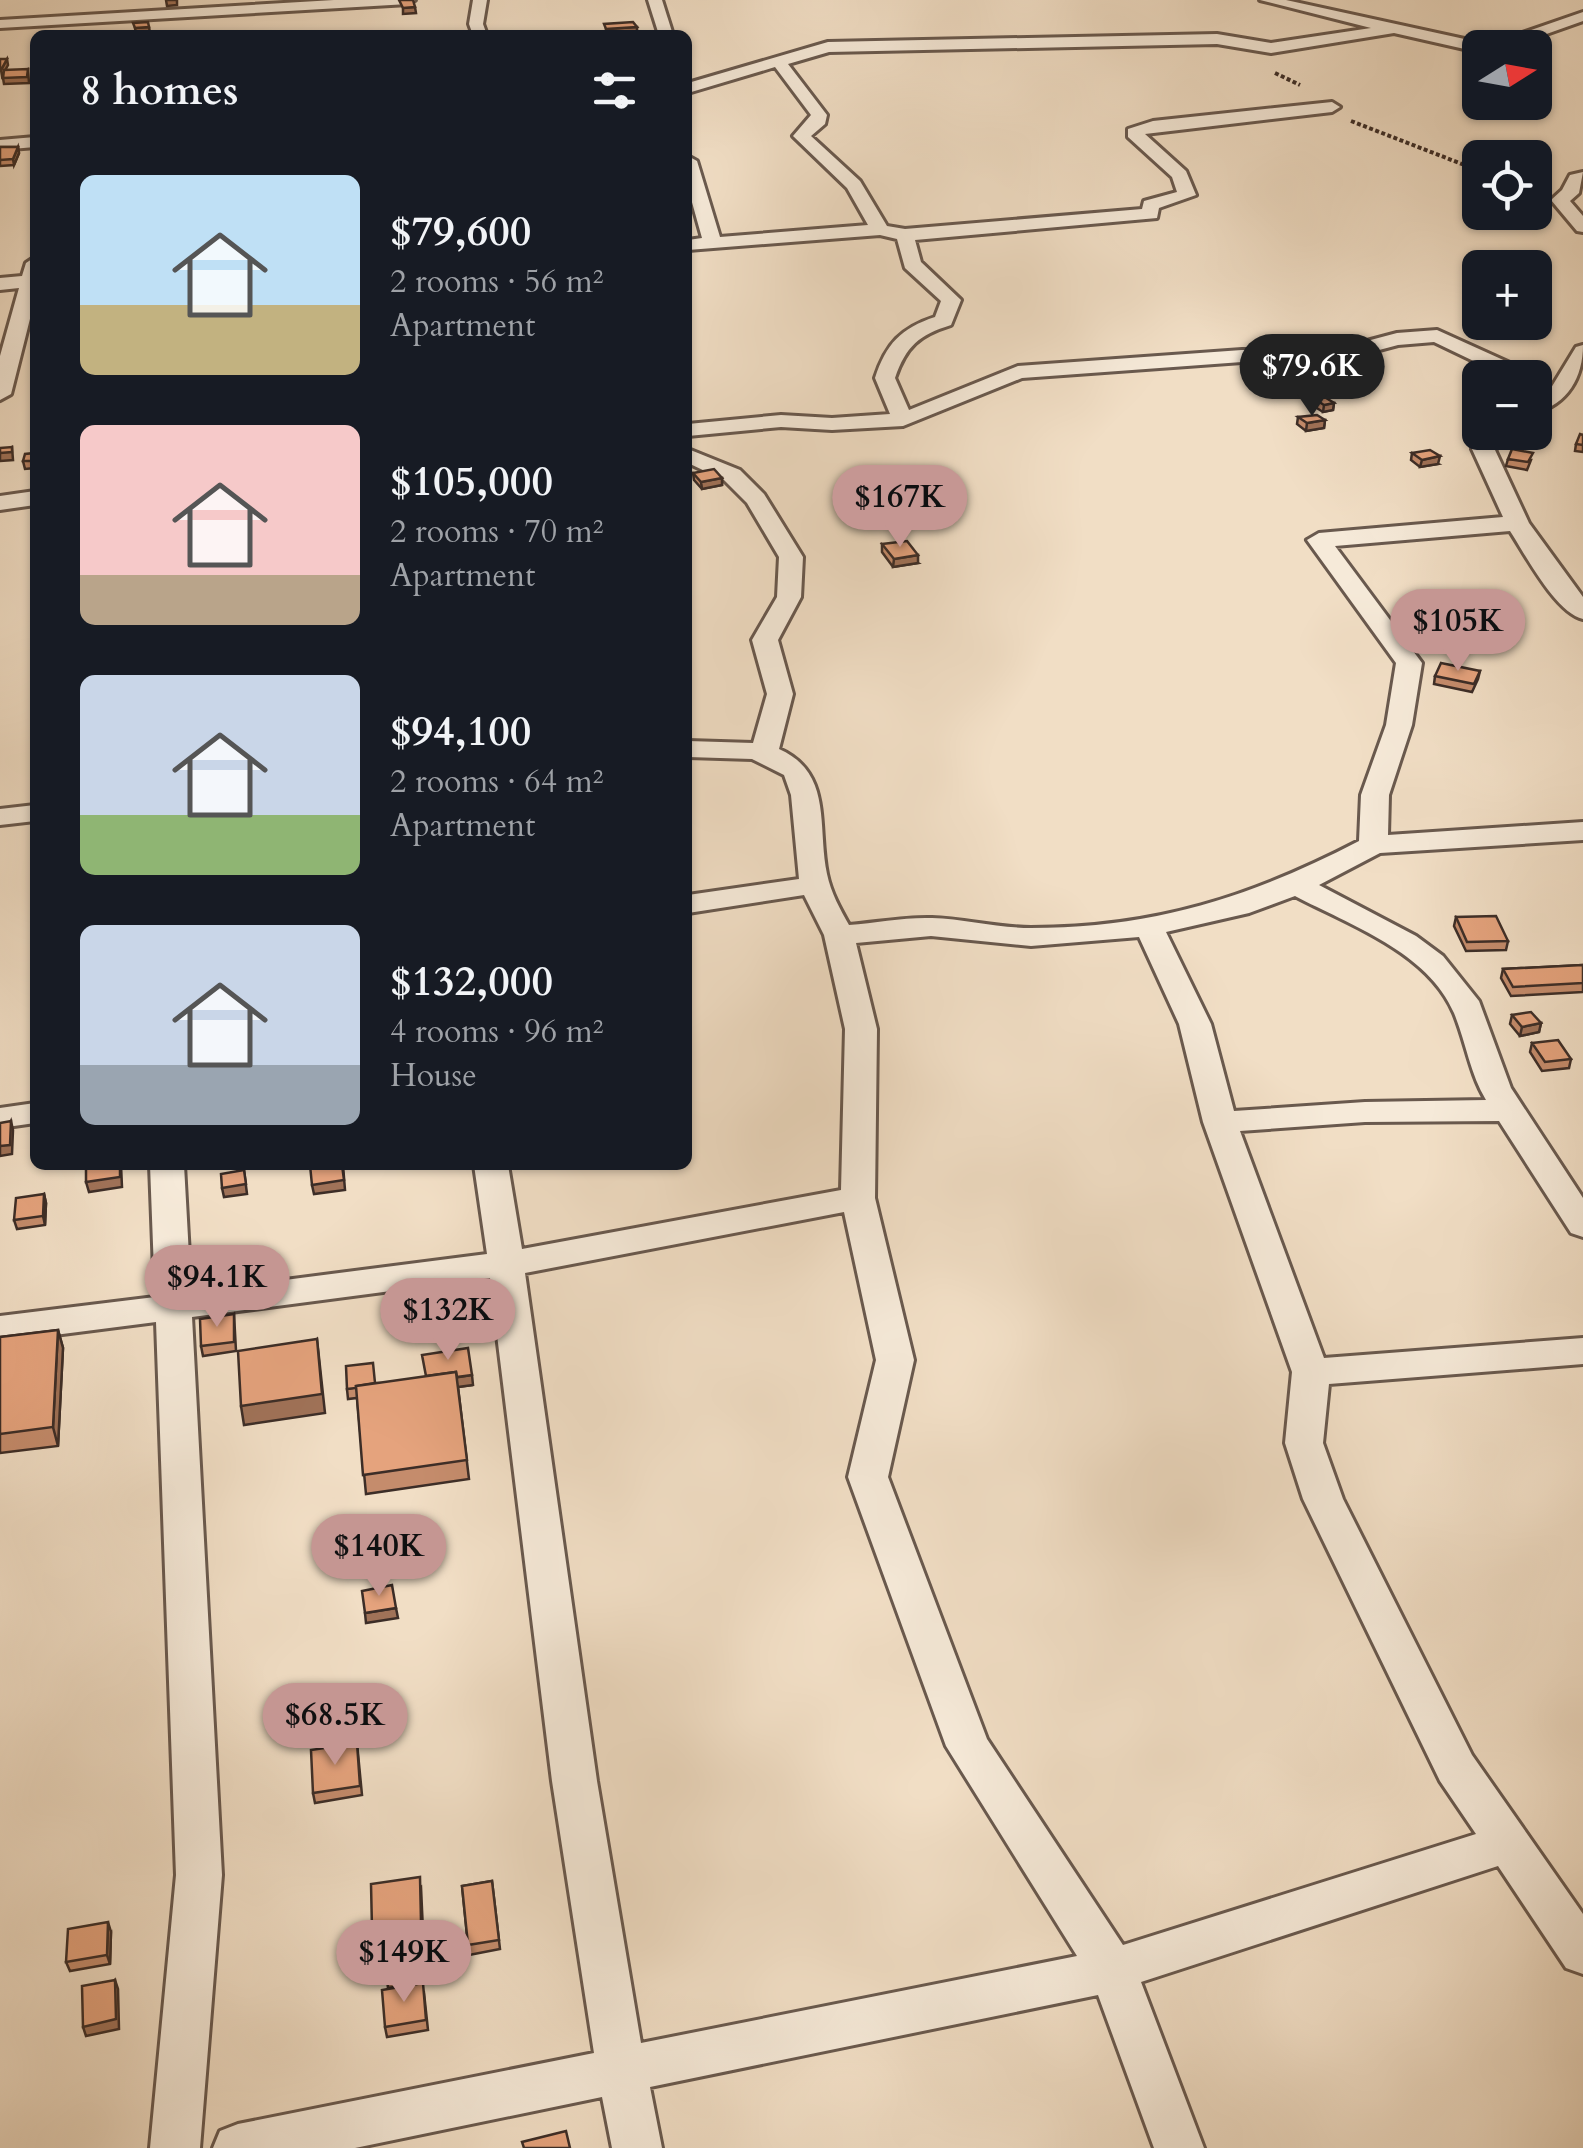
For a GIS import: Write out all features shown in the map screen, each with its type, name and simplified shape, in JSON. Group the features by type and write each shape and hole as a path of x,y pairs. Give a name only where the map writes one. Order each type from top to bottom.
{"street":[{"path":"81,27 86,0"},
{"path":"0,24 81,27 219,12 341,8 408,0"},
{"path":"478,30 480,0"},
{"path":"655,0 664,30"},
{"path":"1267,0 1444,42 1490,46 1514,42 1583,16"},
{"path":"692,87 828,47 860,44 1217,39 1271,48 1391,30"},
{"path":"777,60 819,115 819,121 801,136 854,185 880,230"},
{"path":"692,245 880,230 905,235 1150,214 1150,205 1188,195 1180,174 1134,133 1153,126 1332,108"},
{"path":"0,144 30,142"},
{"path":"692,174 713,244"},
{"path":"1583,177 1576,179 1570,193 1560,200 1583,227"},
{"path":"903,420 884,378 894,345 916,329 944,321 950,300 912,264 905,235"},
{"path":"0,284 30,276"},
{"path":"0,394 30,289"},
{"path":"692,430 782,421 832,424 903,420 1018,372 1242,356 1334,356 1396,339 1437,336 1488,360"},
{"path":"1552,396 1559,392 1583,351"},
{"path":"1552,389 1583,396"},
{"path":"1483,450 1517,523 1556,582 1583,612"},
{"path":"692,457 732,475 756,498 791,557 789,597 765,640 780,694 764,754"},
{"path":"0,502 30,499"},
{"path":"1374,846 1370,811 1374,787 1399,724 1409,663 1320,540 1517,523"},
{"path":"692,749 764,754 788,766 802,780 815,885 839,935 861,1028 858,1198 895,1360 868,1477 968,1746 1113,1970 1179,2148"},
{"path":"0,817 30,814"},
{"path":"839,935 931,926 1032,938 1150,928 1239,907 1296,885 1374,846 1583,831"},
{"path":"692,903 815,885"},
{"path":"1296,885 1405,942 1432,962 1468,1008 1496,1088 1583,1225"},
{"path":"1150,928 1195,1024 1220,1122 1311,1372 1304,1443 1323,1499 1456,1768 1505,1844 1578,1935"},
{"path":"1220,1122 1365,1112 1510,1110"},
{"path":"0,1118 30,1114"},
{"path":"168,1170 199,1875 175,2148"},
{"path":"492,1170 565,1705 620,2072 637,2148"},
{"path":"0,1329 507,1264 858,1198"},
{"path":"1311,1372 1583,1351"},
{"path":"238,2148 1113,1970 1505,1844"}],"building":[{"path":"399,0 413,0 415,7 403,8"},
{"path":"148,22 149,27 135,28 133,23"},
{"path":"633,22 637,27 606,29 604,24"},
{"path":"28,69 27,77 3,78 4,70"},
{"path":"0,147 18,147 13,159 0,160"},
{"path":"1323,396 1334,403 1324,405 1313,398"},
{"path":"1317,415 1325,420 1307,423 1298,417"},
{"path":"1430,450 1440,456 1422,460 1412,453"},
{"path":"1512,450 1533,453 1528,462 1508,459"},
{"path":"714,469 722,478 701,482 693,473"},
{"path":"907,541 918,555 894,559 882,544"},
{"path":"1441,663 1480,671 1474,684 1435,676"},
{"path":"1496,916 1508,941 1467,942 1456,917"},
{"path":"1583,965 1583,983 1513,987 1503,969"},
{"path":"1531,1012 1541,1023 1522,1027 1512,1015"},
{"path":"1558,1040 1571,1059 1545,1062 1532,1043"},
{"path":"11,1121 10,1145 0,1146 0,1123"},
{"path":"86,1170 120,1170 120,1177 86,1182"},
{"path":"244,1170 246,1184 222,1188 221,1174"},
{"path":"310,1170 343,1170 344,1180 312,1185"},
{"path":"44,1194 43,1216 14,1220 16,1198"},
{"path":"234,1314 234,1342 201,1346 200,1319"},
{"path":"58,1330 53,1427 0,1434 0,1337"},
{"path":"317,1339 322,1394 241,1406 238,1351"},
{"path":"468,1348 472,1375 457,1377 456,1372 426,1376 422,1355"},
{"path":"373,1363 375,1383 347,1389 346,1366"},
{"path":"456,1372 467,1460 363,1475 356,1386"},
{"path":"392,1585 396,1608 365,1613 362,1591"},
{"path":"357,1743 360,1786 313,1793 311,1750"},
{"path":"420,1877 421,1922 372,1929 371,1884"},
{"path":"492,1881 499,1940 468,1945 462,1886"},
{"path":"108,1922 107,1955 66,1962 68,1929"},
{"path":"416,1944 418,1974 387,1979 385,1949"},
{"path":"115,1980 116,2019 83,2027 82,1986"},
{"path":"423,1983 426,2020 385,2027 382,1990"},
{"path":"566,2131 570,2148 524,2148 522,2142"}]}
